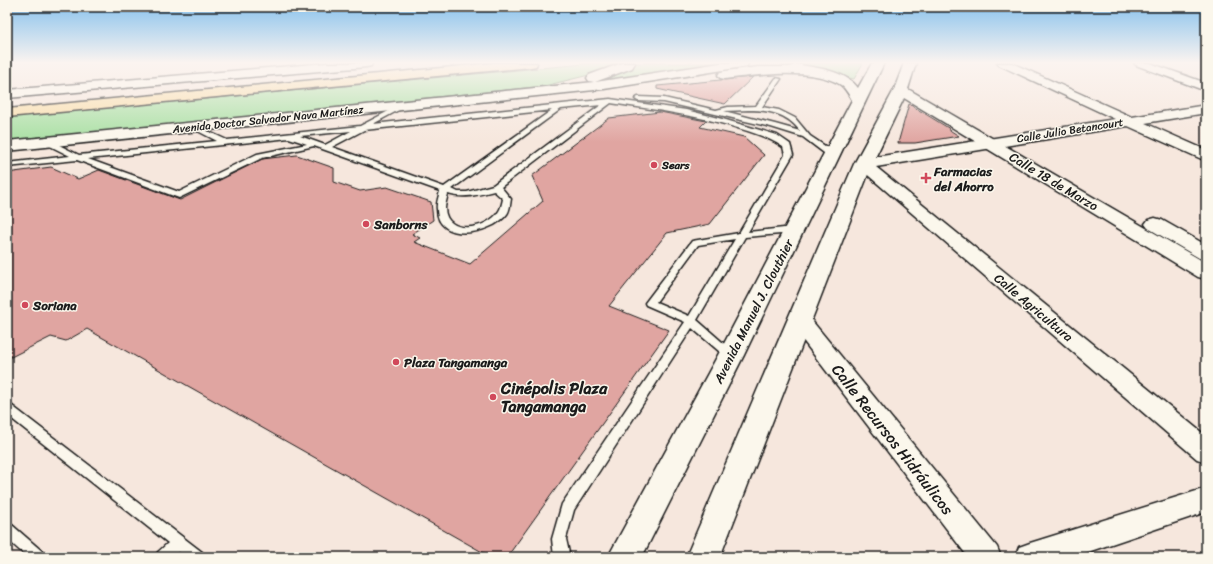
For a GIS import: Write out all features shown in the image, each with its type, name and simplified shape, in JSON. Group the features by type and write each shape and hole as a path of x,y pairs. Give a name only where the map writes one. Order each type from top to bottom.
{"highway":[{"path":"7,102 166,89"},
{"path":"7,113 227,89"}],"main road":[{"path":"7,94 61,89"},
{"path":"531,92 543,89"},
{"name":"Avenida Doctor Salvador Nava Martínez","path":"7,146 559,89"},
{"path":"852,89 860,99"},
{"name":"Avenida Manuel J. Clouthier","path":"625,557 731,355 865,89"},
{"path":"703,557 863,164 900,89"},
{"name":"Calle 18 de Marzo","path":"922,89 990,143 1206,272"},
{"name":"Calle 18 de Marzo","path":"926,89 1010,140 1206,254"},
{"path":"831,154 863,164"}],"street":[{"path":"1061,89 1206,156"},
{"name":"Calle Julio Betancourt","path":"863,164 1129,120 1206,109"},
{"name":"Calle Agricultura","path":"863,164 1206,450"},
{"name":"Calle Recursos Hidráulicos","path":"800,321 986,557"},
{"path":"1030,557 1206,500"}],"lane":[{"path":"757,109 771,89"},
{"path":"7,165 560,108 610,101 710,114 773,125 807,136 831,154"},
{"path":"292,136 444,191 457,194 468,194 496,187 610,101"},
{"path":"325,148 404,105"},
{"path":"496,187 507,199 507,207 502,215 490,224 478,230 467,232 457,230 448,225 442,217 440,202 444,191 560,108"},
{"path":"710,114 757,109 771,110 787,115 799,124 807,136"},
{"path":"562,557 559,539 567,508 691,321 790,155 787,146 774,137 710,114"},
{"path":"194,127 227,142"},
{"path":"47,142 79,158 179,195 260,156 315,144"},
{"path":"731,355 691,321 650,303 695,243 742,235 793,230"},
{"path":"7,408 197,557"},
{"path":"7,530 38,557"},
{"path":"163,557 179,543"}],"green space":[{"path":"308,89 512,89 7,141 7,117"}],"building":[{"path":"658,89 740,89 725,104"},
{"path":"909,104 959,136 915,143 898,143"},
{"name":"Plaza Tangamanga","path":"660,112 706,121 700,127 744,137 764,155 710,224 667,233 609,306 669,330 507,557 491,557 87,329 66,341 51,337 7,359 7,173 51,167 78,179 99,170 180,200 262,159 297,155 334,168 334,182 360,191 387,187 431,202 433,220 412,234 420,238 414,242 470,264 543,201 532,176 609,118"}],"place":[{"name":"Sears","path":"654,165"},
{"name":"Farmacias del Ahorro","path":"926,178"},
{"name":"Sanborns","path":"366,224"},
{"name":"Soriana","path":"25,305"},
{"name":"Plaza Tangamanga","path":"396,362"},
{"name":"Cinépolis Plaza Tangamanga","path":"493,397"}]}
